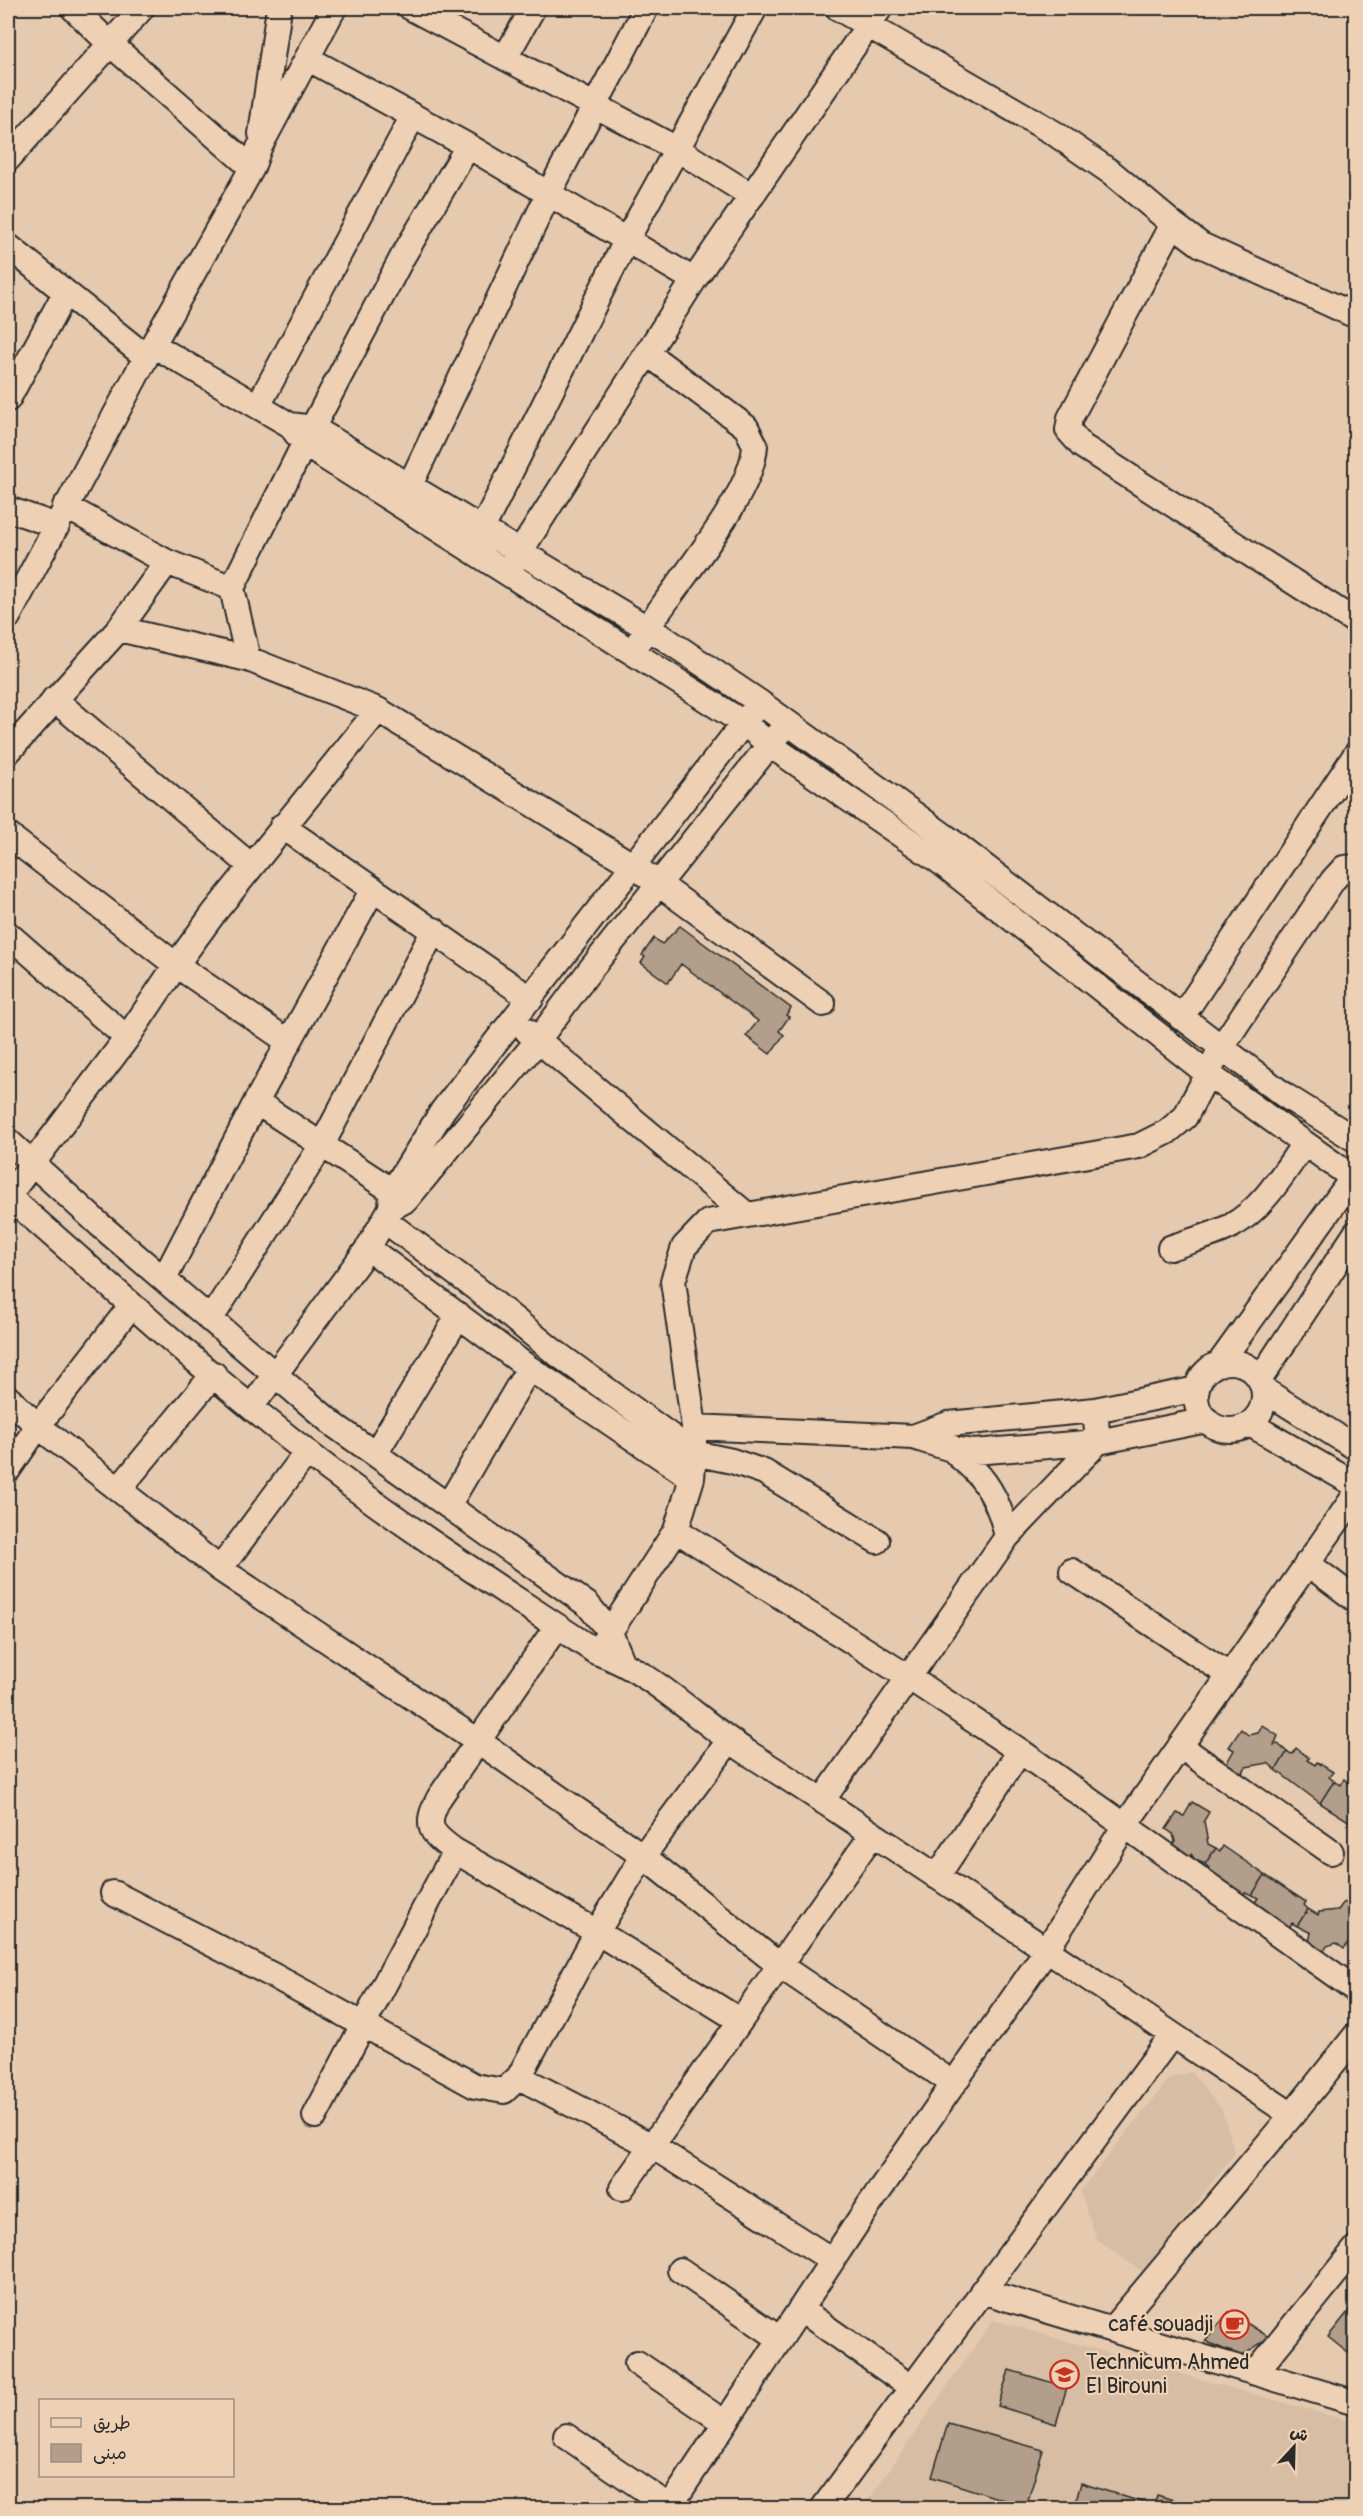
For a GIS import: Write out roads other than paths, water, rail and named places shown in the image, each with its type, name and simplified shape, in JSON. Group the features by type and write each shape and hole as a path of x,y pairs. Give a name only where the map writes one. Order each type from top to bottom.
{"street":[{"path":"73,8 109,43 256,158"},
{"path":"8,159 142,8"},
{"path":"256,158 279,8"},
{"path":"8,616 28,573 256,158 334,8"},
{"path":"411,8 677,149 752,196"},
{"path":"505,58 533,8"},
{"path":"410,485 548,195 646,8"},
{"path":"482,529 627,241 755,8"},
{"path":"838,8 875,16 1112,172 1201,245 1356,316"},
{"path":"507,572 694,280 875,16"},
{"path":"307,58 468,146 694,280"},
{"path":"258,406 413,116"},
{"path":"248,659 232,588 302,432 468,146"},
{"path":"1173,224 1070,418 1068,430 1082,446 1356,622"},
{"path":"8,246 64,295 149,351 258,406 302,432 507,572 745,724 770,745 939,861 1208,1074 1304,1144 1354,1177 1219,1364 1202,1378 1197,1389 1197,1400 1207,1420"},
{"path":"8,399 64,295"},
{"path":"632,652 727,513 748,478 755,445 746,427 647,353"},
{"path":"302,432 410,485 647,628 759,702 946,837 1284,1095 1356,1140"},
{"path":"8,509 61,516 232,588"},
{"path":"8,752 119,629 167,562"},
{"path":"119,629 248,659 378,710 634,866 823,1004"},
{"path":"54,699 251,866"},
{"path":"252,1406 368,1248 443,1110 745,724 759,702"},
{"path":"378,710 282,826 176,964 127,1038 8,1196 131,1306 307,1452 421,1535 597,1652 622,1661 729,1741 937,1877 1292,2115"},
{"path":"393,1205 538,1040 590,970 660,885 786,723"},
{"path":"1181,1018 1356,754"},
{"path":"282,826 531,999"},
{"path":"8,835 176,964 289,1042"},
{"path":"597,1652 676,1530 692,1478 693,1427 673,1281 684,1247 708,1222 1139,1146 1167,1132 1185,1117 1221,1048 1338,872 1356,867"},
{"path":"164,1279 256,1102 373,889"},
{"path":"210,1320 322,1145 434,930"},
{"path":"8,934 127,1038"},
{"path":"514,1019 747,1215"},
{"path":"256,1102 322,1145 393,1205 477,1289 552,1350 694,1453 732,1461 764,1472 877,1541"},
{"path":"8,1141 210,1320 334,1425 588,1605 610,1632 622,1661"},
{"path":"1170,1248 1231,1226 1273,1188 1304,1144"},
{"path":"693,1427 913,1437 951,1449 974,1452 1098,1442 1207,1420 1228,1430 1250,1424 1262,1408 1262,1384 1356,1233"},
{"path":"368,1248 529,1368 692,1478"},
{"path":"8,1470 38,1426 131,1306"},
{"path":"375,1454 459,1315"},
{"path":"1219,1364 1242,1364 1262,1384 1356,1448"},
{"path":"448,1506 529,1368"},
{"path":"119,1489 214,1374"},
{"path":"913,1437 948,1424 1095,1410 1197,1389"},
{"path":"8,1398 38,1426 220,1569 478,1741 643,1856 779,1965 954,2084"},
{"path":"822,1801 1007,1537 1098,1442 1095,1410"},
{"path":"948,1424 951,1449 976,1471 988,1488 1003,1514 1007,1537"},
{"path":"1250,1424 1356,1485"},
{"path":"220,1569 307,1452"},
{"path":"566,2436 669,2508 832,2260 1046,1951 1126,1824 1356,1494"},
{"path":"676,1530 1020,1751 1126,1824 1356,1990"},
{"path":"1307,1563 1356,1600"},
{"path":"1072,1571 1229,1675"},
{"path":"557,1626 430,1815 430,1823 438,1839 455,1851 597,1932 740,2020"},
{"path":"113,1893 276,1977 486,2090 504,2091 519,2077 597,1932 643,1856 729,1741"},
{"path":"1180,1746 1331,1852"},
{"path":"937,1877 1020,1751"},
{"path":"621,2188 872,1835"},
{"path":"315,2116 455,1851"},
{"path":"823,2508 1172,2035"},
{"path":"1112,2329 1353,2042"},
{"path":"519,2077 652,2146 832,2260"},
{"path":"1255,2373 1356,2248"},
{"path":"680,2270 780,2339"},
{"path":"982,2291 1356,2403"},
{"path":"800,2309 911,2387"},
{"path":"637,2363 725,2422"}],"place":[{"name":"café souadji","path":"1234,2324"},
{"name":"Technicum Ahmed El Birouni","path":"1065,2374"}]}
